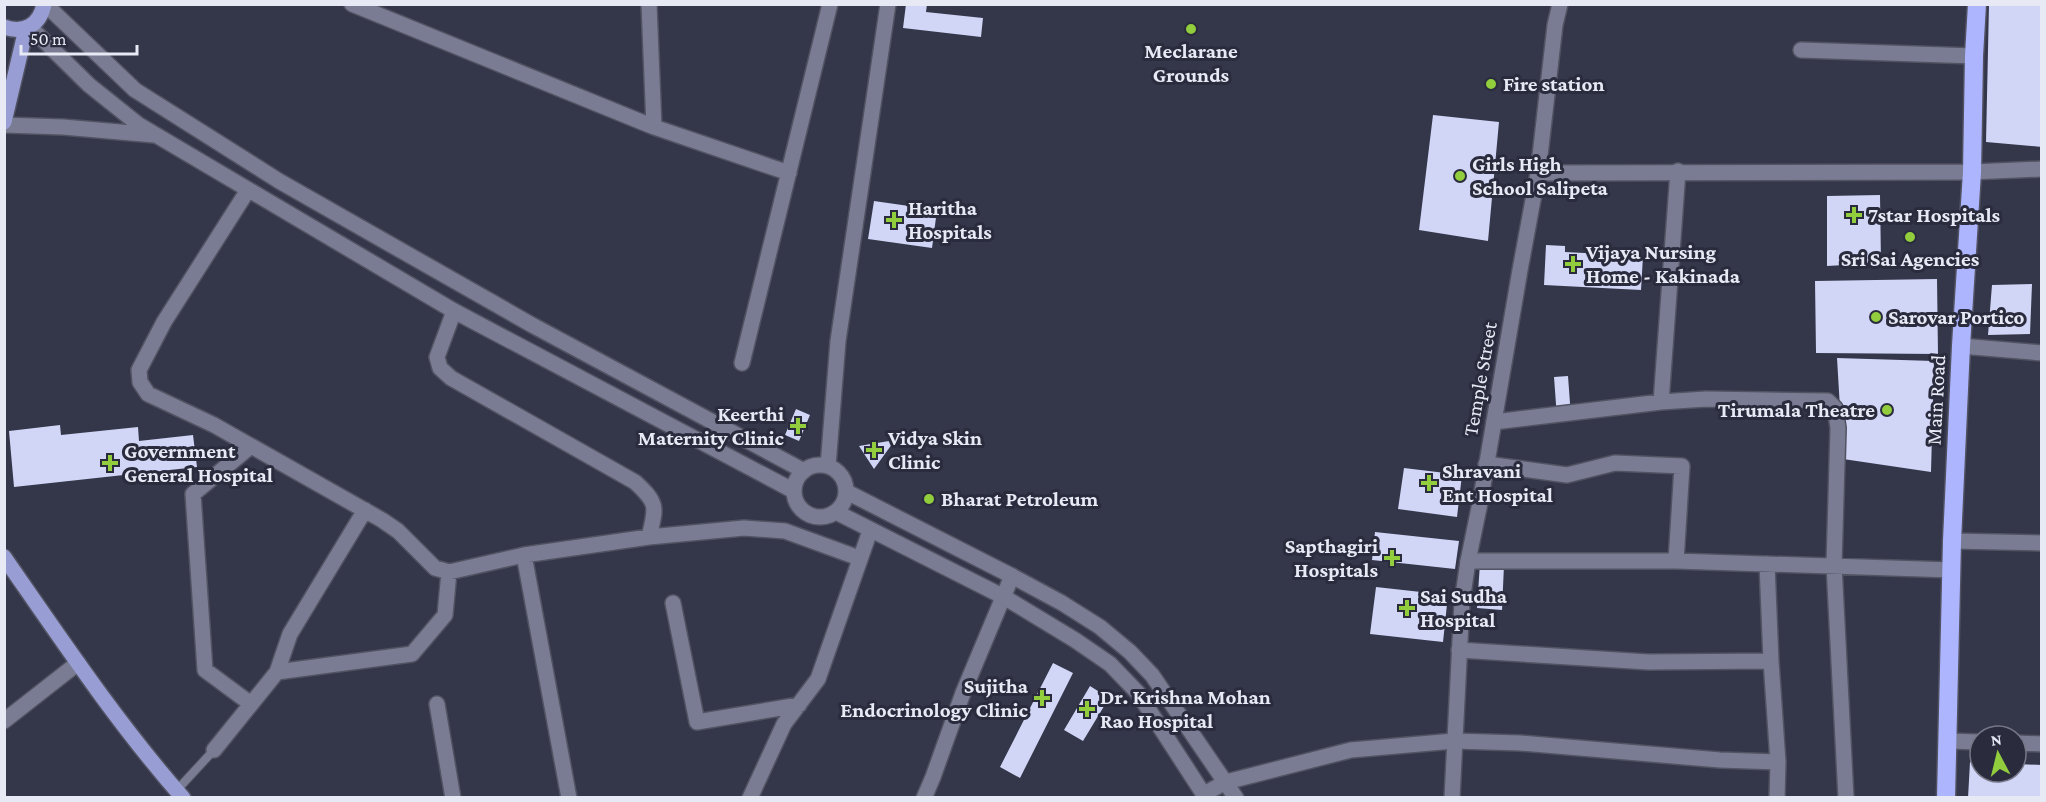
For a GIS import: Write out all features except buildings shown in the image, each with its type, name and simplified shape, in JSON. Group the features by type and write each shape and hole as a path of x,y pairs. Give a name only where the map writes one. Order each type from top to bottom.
{"highway":[{"name":"Main Road","path":"1946,798 1952,541 1972,172 1977,4"}],"main road":[{"path":"4,27 15,30 28,28 38,21 45,4"},
{"path":"4,124 28,28"},
{"path":"4,557 78,663 179,794"}],"street":[{"path":"45,4 135,90 279,181 532,325 804,471"},
{"path":"352,4 654,127 789,173"},
{"path":"649,4 654,127"},
{"path":"742,363 830,4"},
{"path":"828,466 838,340 888,4"},
{"name":"Temple Street","path":"1452,798 1462,602 1539,173 1555,25 1560,4"},
{"path":"28,28 89,85 140,125 454,311 794,491"},
{"path":"1801,50 1974,56"},
{"path":"4,124 157,135"},
{"path":"1539,173 1972,172 2042,169"},
{"path":"1661,402 1678,171"},
{"path":"268,202 279,181"},
{"path":"248,190 164,322 139,370 140,382 148,394 214,425 365,510 398,531 435,568 449,572 524,555 649,537 744,528 785,531 859,558"},
{"path":"454,311 437,357 440,368 451,378 635,482 650,496 655,510 649,537"},
{"path":"1961,346 2042,353"},
{"path":"1494,422 1661,402 1706,399 1828,401 1835,408 1838,428 1834,565 1846,798"},
{"path":"250,446 193,494 206,670 251,704"},
{"path":"1486,464 1567,474 1616,463 1682,466 1676,561"},
{"path":"815,465 828,466 838,471 845,481 847,492 844,503 837,512 826,517 814,516 804,511 797,502 794,491 797,480 804,471 815,465"},
{"path":"847,492 1012,576 1091,621 1130,652 1152,675 1236,798"},
{"path":"214,750 277,672 290,634 365,510"},
{"path":"837,512 870,531 1004,597 1110,664 1138,693 1205,796 1226,782 1352,750 1454,741 1520,743 1720,760 1778,762"},
{"path":"750,798 784,724 818,679 870,531"},
{"path":"1952,541 2042,543"},
{"path":"524,555 568,798"},
{"path":"1468,561 1676,561 1952,570"},
{"path":"1767,564 1778,798"},
{"path":"277,672 412,654 445,615 449,572"},
{"path":"924,798 963,693 1012,576"},
{"path":"673,603 697,722 799,705"},
{"path":"1459,650 1648,662 1771,661"},
{"path":"4,721 78,663"},
{"path":"437,704 453,798"},
{"path":"1948,741 1968,742"}],"lane":[{"path":"179,794 214,750"}],"place":[{"name":"Meclarane Grounds","path":"1191,29"},
{"name":"Fire station","path":"1491,84"},
{"name":"Girls High School Salipeta","path":"1460,176"},
{"name":"7star Hospitals","path":"1854,215"},
{"name":"Haritha Hospitals","path":"894,220"},
{"name":"Sri Sai Agencies","path":"1910,237"},
{"name":"Vijaya Nursing Home - Kakinada","path":"1573,264"},
{"name":"Sarovar Portico","path":"1876,317"},
{"name":"Tirumala Theatre","path":"1887,410"},
{"name":"Keerthi Maternity Clinic","path":"798,426"},
{"name":"Vidya Skin Clinic","path":"874,450"},
{"name":"Government General Hospital","path":"110,463"},
{"name":"Shravani Ent Hospital","path":"1429,483"},
{"name":"Bharat Petroleum","path":"929,499"},
{"name":"Sapthagiri Hospitals","path":"1392,558"},
{"name":"Sai Sudha Hospital","path":"1407,608"},
{"name":"Sujitha Endocrinology Clinic","path":"1042,698"},
{"name":"Dr. Krishna Mohan Rao Hospital","path":"1087,709"}]}
